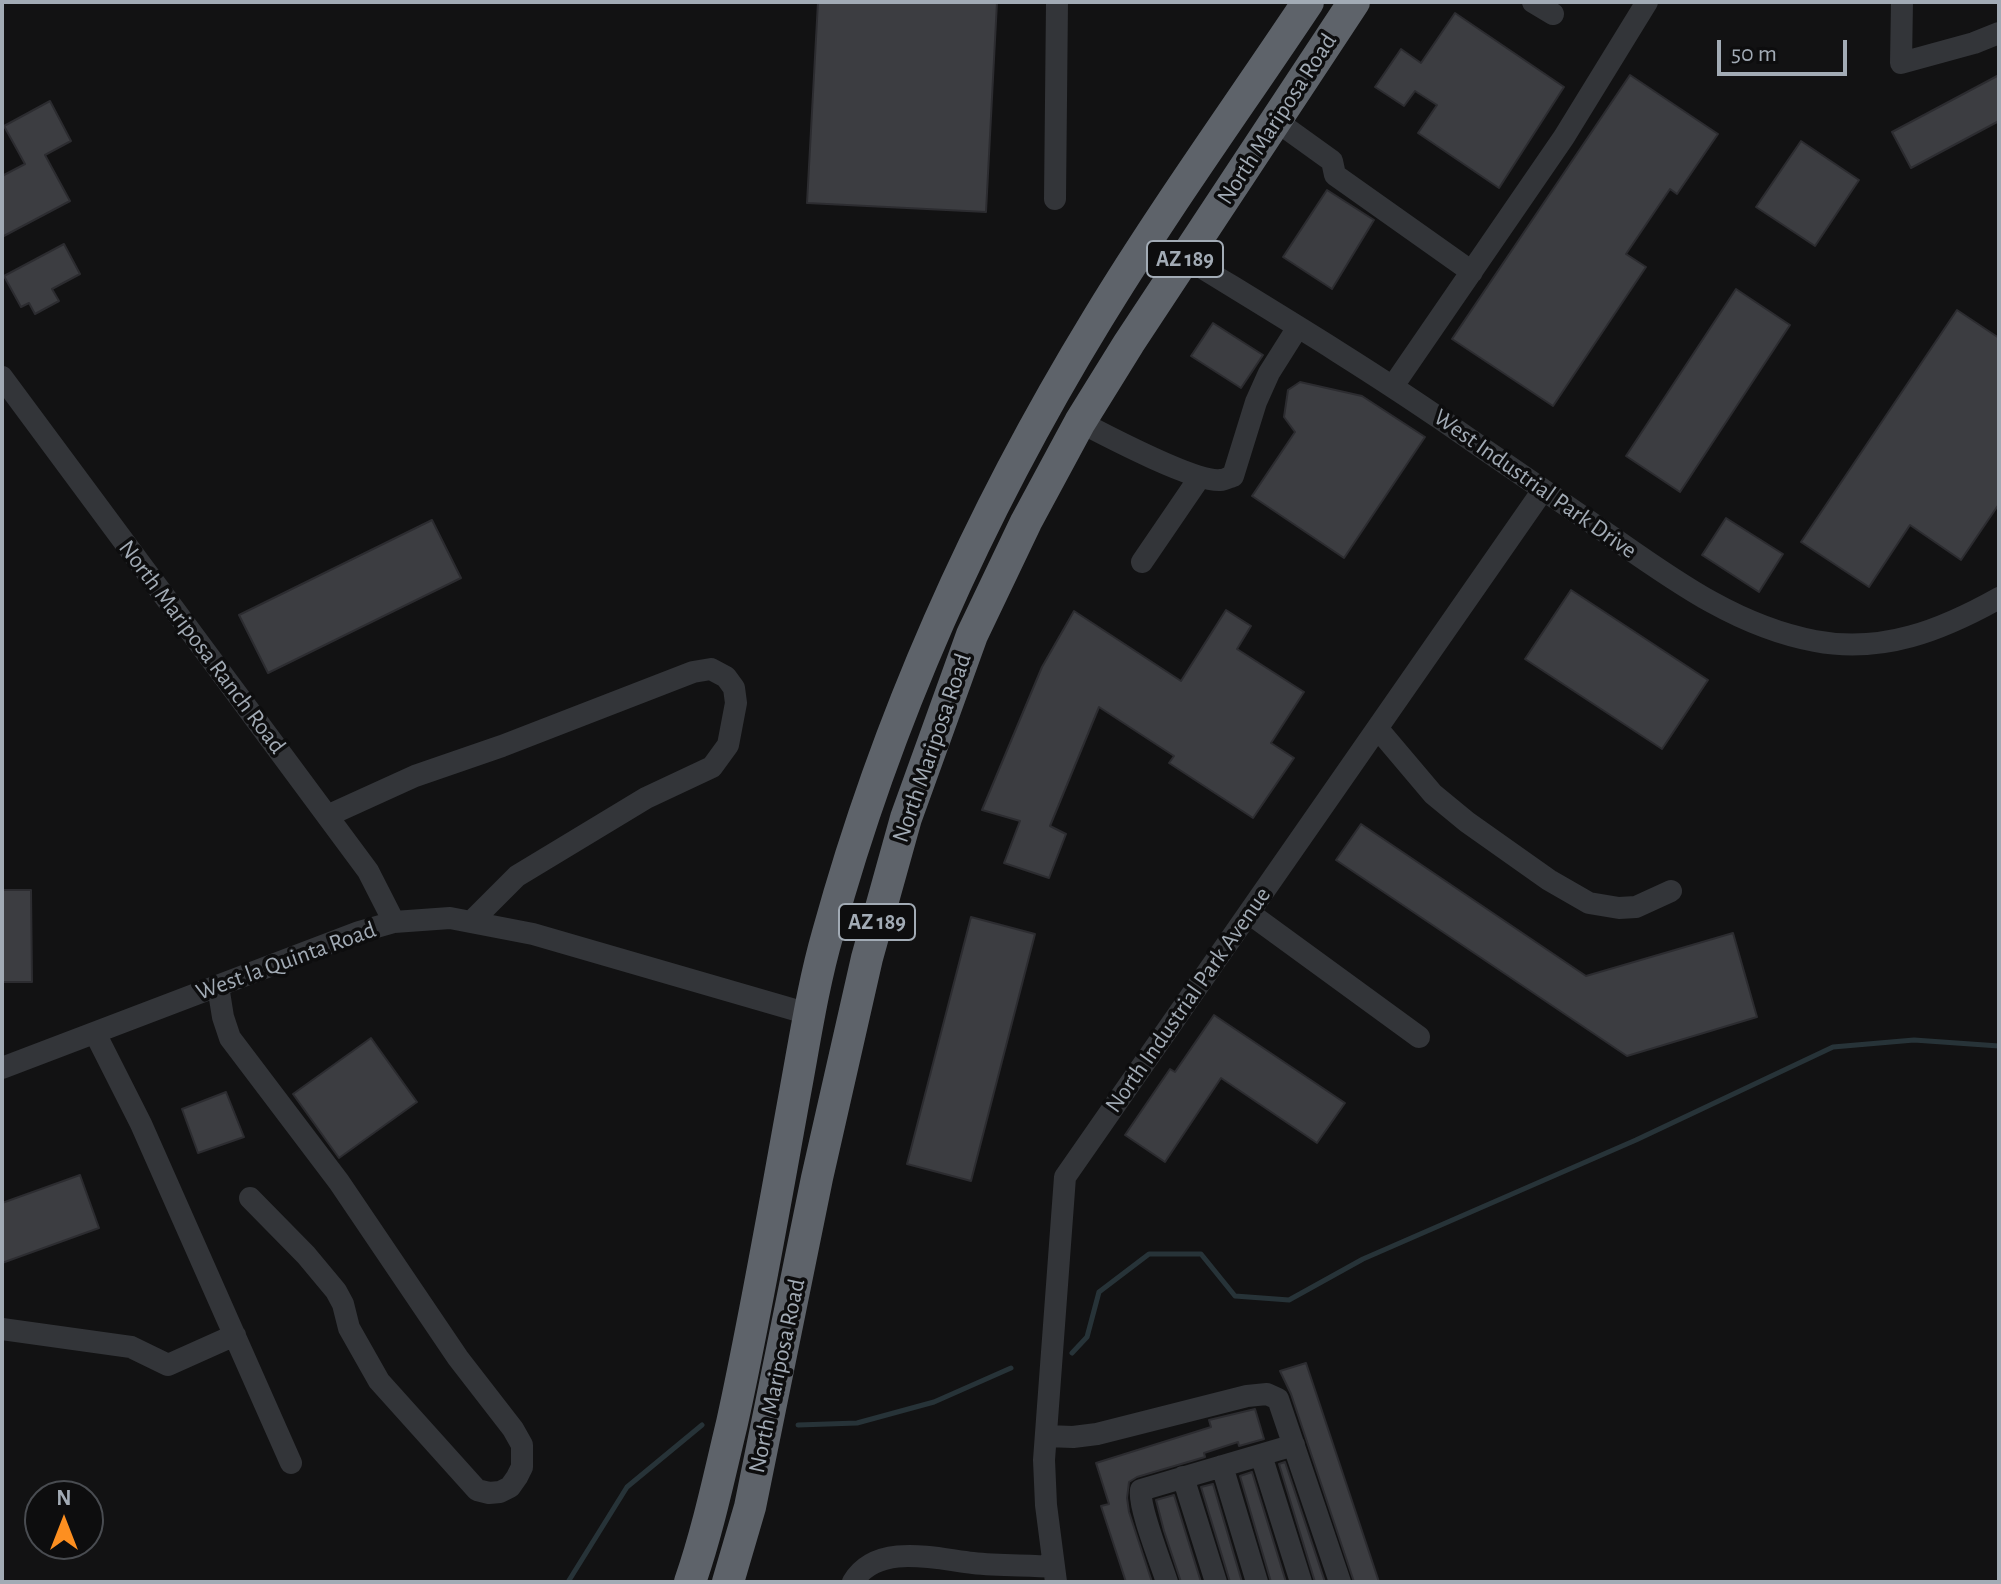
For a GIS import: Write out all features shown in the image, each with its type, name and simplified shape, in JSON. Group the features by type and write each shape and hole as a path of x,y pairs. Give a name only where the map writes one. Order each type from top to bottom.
{"highway":[{"path":"992,507 1147,283 1172,258 1186,258 1180,245 1191,212 1309,2"},
{"name":"North Mariposa Road","path":"728,1582 750,1507 766,1435 768,1345 809,1014 827,936 885,754 925,648 992,507 1099,316 1309,2"},
{"name":"North Mariposa Road","path":"690,1582 768,1345 906,818 972,635 1026,522 1080,422 1354,2"},
{"path":"809,1014 821,1010 833,991 892,796 917,733 976,611 1026,522"}],"street":[{"path":"1055,199 1057,2"},
{"path":"1533,2 1553,14"},
{"path":"1393,386 1564,137 1647,2"},
{"path":"1902,2 1901,63 1999,33"},
{"path":"1275,120 1332,161 1335,175 1472,272"},
{"name":"West Industrial Park Drive","path":"1186,258 1393,386 1718,607 1770,630 1817,642 1860,645 1906,640 1955,623 1999,598"},
{"path":"1080,422 1200,477 1221,480 1233,476 1256,402 1269,373 1298,327"},
{"name":"North Mariposa Ranch Road","path":"2,377 368,871 394,922"},
{"path":"1142,562 1200,477"},
{"name":"North Industrial Park Avenue","path":"1055,1574 1046,1505 1046,1436 1065,1177 1543,490"},
{"path":"327,816 415,776 693,672 711,669 726,677 734,688 736,703 728,745 712,767 646,798 517,876 471,922"},
{"path":"1378,729 1433,794 1456,813 1549,880 1589,903 1619,908 1636,907 1671,891"},
{"path":"1249,913 1419,1037"},
{"name":"West la Quinta Road","path":"2,1068 359,932 394,922 450,918 533,934 809,1014"},
{"path":"218,986 230,1038 339,1182 458,1358 513,1429 522,1445 523,1458 522,1467 510,1487 500,1492 477,1490 379,1381 349,1328 336,1291 306,1255 250,1198"},
{"path":"95,1033 141,1124 291,1463"},
{"path":"2,1329 131,1347 168,1365 235,1335"},
{"path":"1046,1436 1097,1434 1247,1396 1267,1394 1278,1399 1340,1582"},
{"path":"1167,1582 1139,1494 1143,1489 1294,1445"},
{"path":"1261,1455 1301,1582"},
{"path":"1222,1466 1257,1582"},
{"path":"1183,1477 1216,1582"},
{"path":"853,1582 870,1565 896,1557 936,1556 972,1572 1055,1574"}],"building":[{"path":"818,2 997,2 986,212 807,203"},
{"path":"1455,13 1564,87 1499,188 1418,133 1437,105 1415,91 1404,106 1375,87 1401,49 1421,63"},
{"path":"1630,75 1718,134 1677,194 1670,189 1626,254 1646,267 1553,406 1452,339"},
{"path":"1999,75 1999,121 1911,168 1892,132"},
{"path":"50,101 71,141 45,155 70,201 2,237 2,176 25,164 4,126"},
{"path":"1801,141 1859,180 1815,246 1756,207"},
{"path":"1327,190 1374,220 1332,289 1283,257"},
{"path":"64,244 80,274 52,289 59,301 35,314 29,303 21,307 4,276"},
{"path":"1736,289 1790,325 1680,492 1626,456"},
{"path":"1957,310 1999,338 1999,504 1961,560 1910,525 1869,587 1801,542"},
{"path":"1213,323 1263,355 1241,388 1191,356"},
{"path":"1300,382 1362,396 1425,437 1344,558 1252,496 1295,432 1284,417 1288,390"},
{"path":"1726,518 1783,554 1759,592 1702,555"},
{"path":"432,520 461,578 268,673 239,615"},
{"path":"1571,590 1708,680 1662,749 1525,659"},
{"path":"1226,610 1251,626 1237,649 1304,692 1271,743 1294,758 1253,818 1169,763 1174,756 1099,707 1050,826 1066,834 1049,878 1004,863 1020,821 982,810 1042,667 1074,611 1181,681"},
{"path":"1361,824 1586,976 1733,933 1757,1017 1627,1056 1336,860"},
{"path":"2,890 31,890 32,982 2,982"},
{"path":"971,917 1035,934 971,1181 907,1164"},
{"path":"1214,1015 1345,1103 1317,1143 1221,1078 1165,1162 1125,1135 1170,1069 1175,1072"},
{"path":"371,1038 417,1102 339,1158 293,1094"},
{"path":"226,1092 244,1137 198,1153 182,1109"},
{"path":"80,1175 99,1228 2,1263 2,1203"},
{"path":"1306,1363 1379,1582 1354,1582 1291,1394 1280,1371"},
{"path":"1255,1409 1264,1439 1239,1446 1238,1442 1204,1453 1205,1457 1129,1482 1129,1512 1152,1582 1126,1582 1101,1506 1109,1504 1096,1463 1211,1427 1209,1420"},
{"path":"1285,1462 1325,1582 1315,1582 1279,1464"},
{"path":"1252,1472 1286,1582 1271,1582 1240,1476"},
{"path":"1213,1484 1242,1582 1230,1582 1201,1487"},
{"path":"1174,1495 1201,1582 1181,1582 1164,1531 1156,1500"}],"waterway":[{"path":"1072,1353 1087,1337 1099,1292 1149,1254 1201,1254 1235,1296 1289,1300 1363,1259 1636,1140 1833,1047 1914,1040 1999,1046"},
{"path":"798,1425 857,1423 934,1402 1011,1368"},
{"path":"568,1582 627,1487 702,1425"}]}
